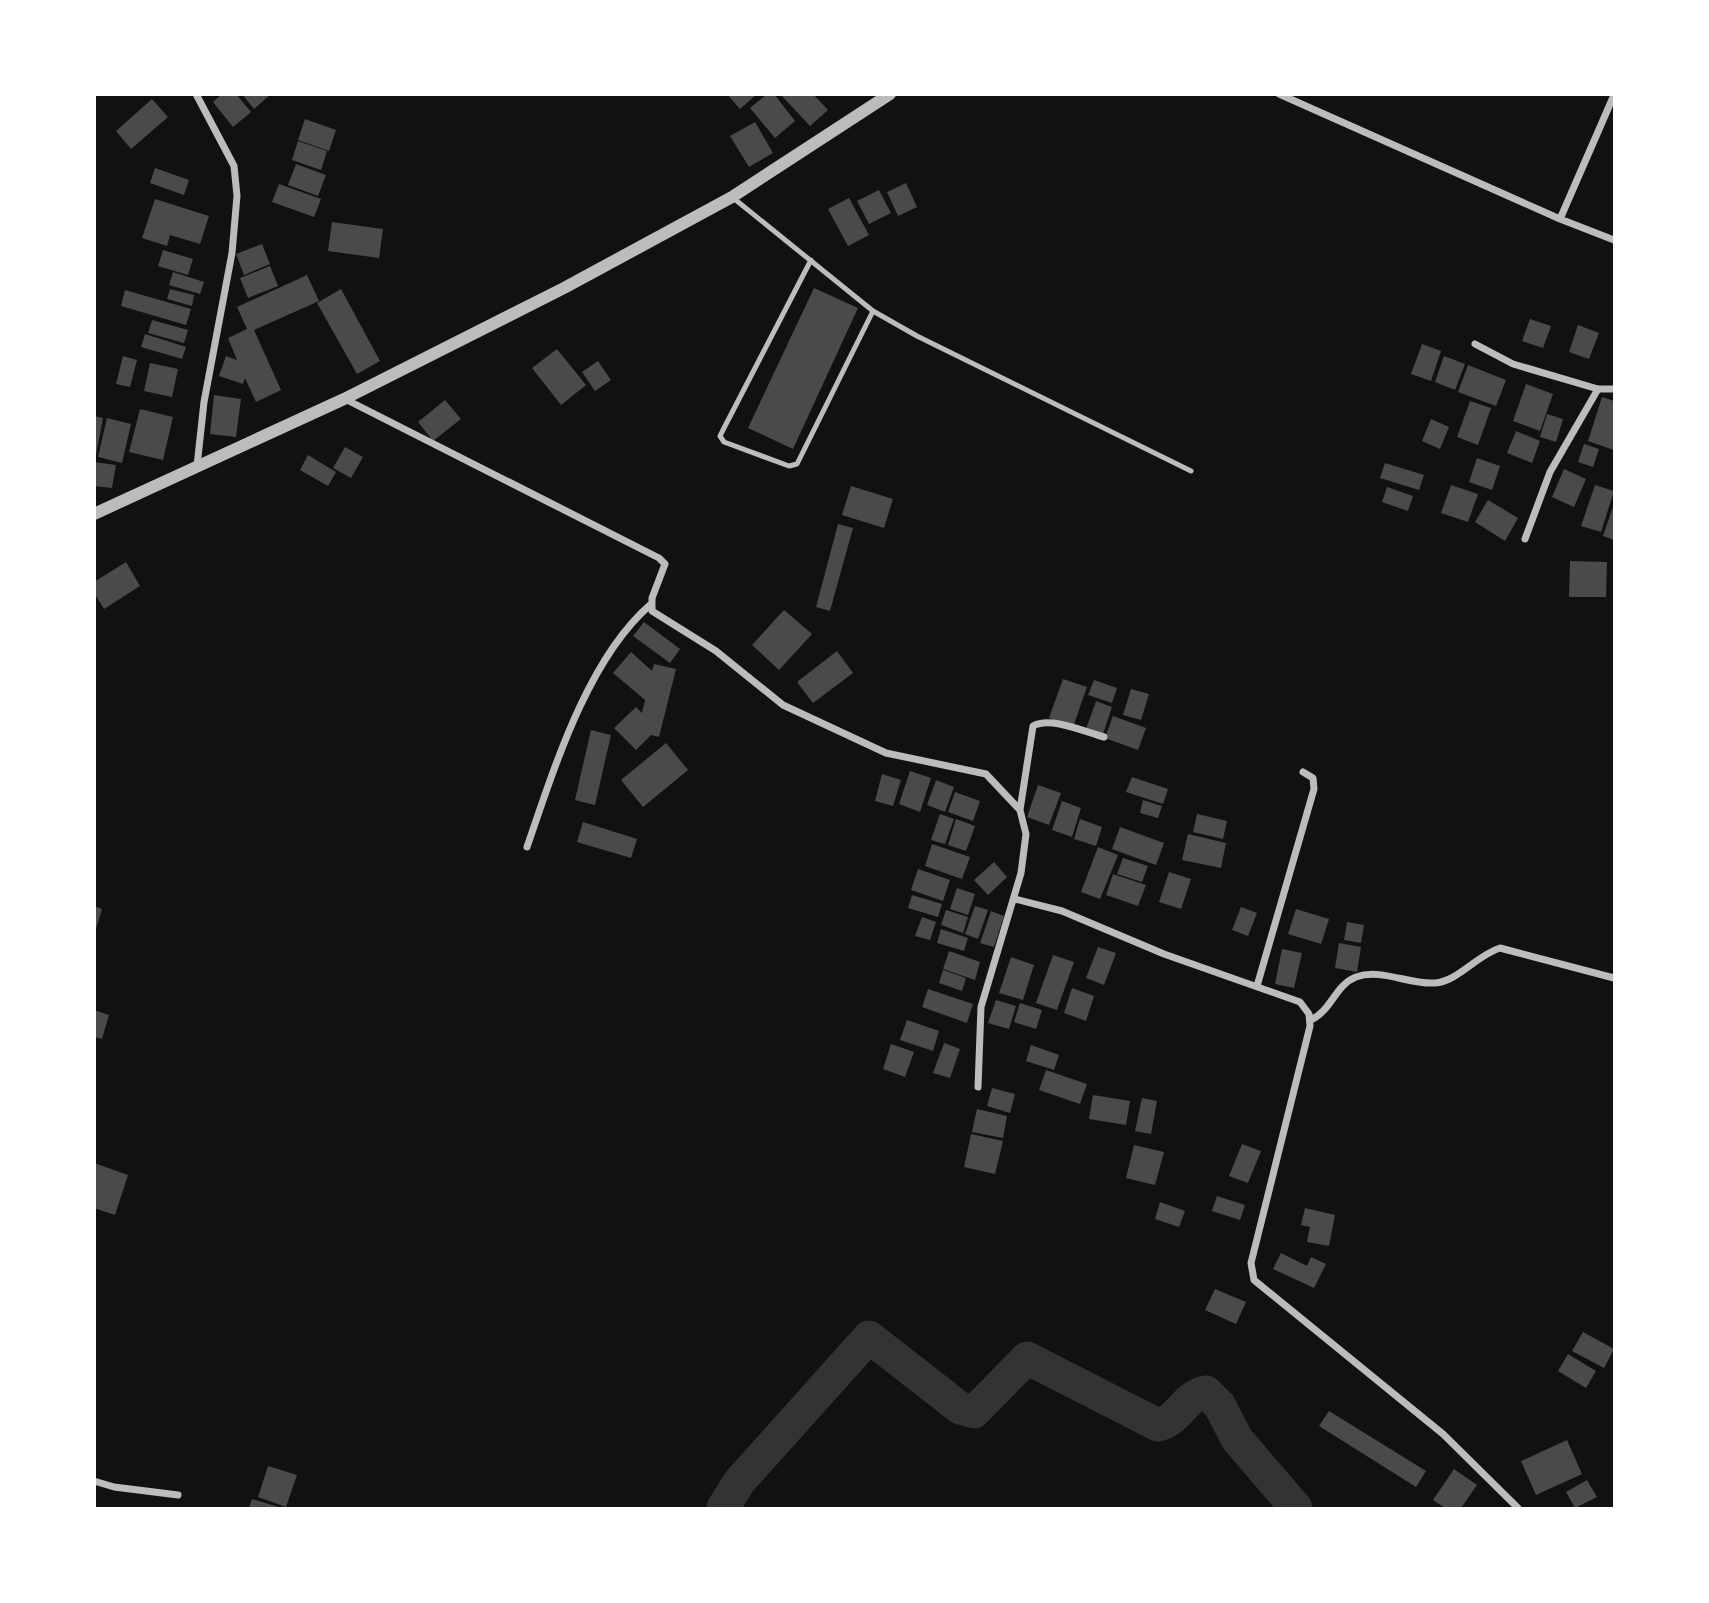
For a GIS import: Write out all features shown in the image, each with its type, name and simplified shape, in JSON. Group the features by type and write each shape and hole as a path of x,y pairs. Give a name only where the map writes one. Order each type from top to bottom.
{"street":[{"path":"196,94 234,166 237,196 232,253 204,402 197,466"},
{"path":"94,514 345,399 564,288 732,197 890,94"},
{"path":"1279,94 1560,219 1615,240"},
{"path":"1560,219 1615,95"},
{"path":"1475,344 1513,364 1538,369 1598,389 1615,389"},
{"path":"1525,539 1550,472 1598,389"},
{"path":"345,399 659,558 665,564 650,605 630,622 568,730 527,847"},
{"path":"650,605 652,611 716,651 783,705 886,753 986,774 1020,810"},
{"path":"978,1087 981,1007 1015,899 1026,834 1020,810 1033,726 1040,722 1055,724 1104,737"},
{"path":"1257,986 1314,789 1313,778 1303,772"},
{"path":"1015,899 1062,911 1164,954 1300,1002 1311,1020 1251,1263 1254,1280 1443,1434 1518,1508"},
{"path":"1311,1020 1324,1014 1344,982 1358,976 1390,975 1435,983 1450,979 1482,954 1500,948 1615,978"},
{"path":"94,1482 178,1495"}],"lane":[{"path":"732,197 873,312 1191,471"},
{"path":"811,260 720,436 724,442 789,466 797,464 873,312"}],"building":[{"path":"222,94 236,94 251,112 233,127 213,102"},
{"path":"242,94 271,94 254,109"},
{"path":"727,94 757,94 740,109"},
{"path":"767,94 774,94 795,121 775,138 750,108"},
{"path":"780,94 813,94 828,110 810,126"},
{"path":"152,99 168,117 131,149 116,131"},
{"path":"305,119 336,130 329,151 298,140"},
{"path":"755,122 773,153 749,167 730,136"},
{"path":"298,141 327,151 321,170 292,160"},
{"path":"296,164 326,175 318,196 288,185"},
{"path":"155,168 189,180 184,195 150,183"},
{"path":"906,183 917,207 898,216 887,192"},
{"path":"279,184 321,199 314,217 272,202"},
{"path":"879,190 891,213 869,224 857,201"},
{"path":"849,198 869,235 848,246 828,209"},
{"path":"155,199 209,216 200,244 170,235 167,246 142,238"},
{"path":"332,222 383,229 379,258 328,251"},
{"path":"262,244 270,264 244,275 236,254"},
{"path":"163,250 193,259 188,275 158,266"},
{"path":"270,266 278,286 248,298 240,278"},
{"path":"173,272 204,282 200,294 169,285"},
{"path":"307,275 319,301 254,330 281,390 256,402 245,378 243,384 219,376 226,356 237,360 228,338 247,329 237,307"},
{"path":"814,288 858,308 793,449 748,428"},
{"path":"170,289 194,295 192,306 167,299"},
{"path":"341,289 380,361 357,374 317,303"},
{"path":"125,290 191,309 186,325 121,306"},
{"path":"1530,319 1551,326 1543,348 1522,341"},
{"path":"152,320 188,330 184,343 148,333"},
{"path":"1578,325 1599,333 1589,359 1569,352"},
{"path":"145,334 186,347 182,359 141,347"},
{"path":"1422,344 1441,351 1431,381 1411,374"},
{"path":"557,349 586,385 561,405 532,368"},
{"path":"123,356 137,360 130,387 116,384"},
{"path":"1444,356 1465,364 1455,390 1435,382"},
{"path":"598,361 611,380 595,391 582,372"},
{"path":"150,363 178,369 172,397 144,391"},
{"path":"1468,365 1506,380 1496,406 1458,392"},
{"path":"1526,384 1553,394 1540,431 1513,421"},
{"path":"214,395 241,399 236,437 210,434"},
{"path":"1602,397 1614,401 1614,450 1588,441"},
{"path":"445,400 461,419 433,441 418,422"},
{"path":"1470,401 1491,408 1478,445 1457,437"},
{"path":"140,409 173,417 163,460 129,452"},
{"path":"1547,414 1563,419 1556,442 1540,437"},
{"path":"94,416 103,418 96,455 94,454"},
{"path":"107,418 131,424 122,463 98,457"},
{"path":"1431,419 1449,427 1440,449 1422,441"},
{"path":"1516,431 1540,441 1532,463 1507,453"},
{"path":"1584,444 1599,449 1593,467 1578,462"},
{"path":"345,447 363,457 351,478 333,468"},
{"path":"308,455 336,472 328,486 300,470"},
{"path":"1477,458 1500,466 1492,490 1469,482"},
{"path":"94,462 116,465 112,488 94,486"},
{"path":"1385,463 1424,475 1419,490 1380,478"},
{"path":"1564,469 1586,479 1574,507 1552,497"},
{"path":"1451,485 1478,494 1468,522 1441,513"},
{"path":"1595,485 1614,491 1601,532 1581,526"},
{"path":"851,486 893,499 884,528 842,515"},
{"path":"1387,487 1413,496 1408,511 1382,502"},
{"path":"1488,500 1518,518 1505,541 1475,522"},
{"path":"1614,504 1614,540 1603,536"},
{"path":"838,524 853,528 830,611 816,607"},
{"path":"1570,561 1607,562 1606,597 1569,597"},
{"path":"126,562 140,586 104,609 94,593 94,582"},
{"path":"784,610 812,634 779,670 752,645"},
{"path":"644,622 680,649 670,663 633,636"},
{"path":"837,651 853,673 813,703 797,682"},
{"path":"631,652 652,671 654,664 676,669 659,737 651,735 636,750 614,728 636,707 642,713 645,700 613,673"},
{"path":"1063,679 1087,687 1073,727 1049,718"},
{"path":"1094,680 1117,688 1112,703 1088,695"},
{"path":"1131,689 1149,694 1141,720 1123,715"},
{"path":"1096,701 1112,707 1103,734 1086,729"},
{"path":"1113,716 1146,728 1138,750 1105,738"},
{"path":"591,730 611,735 595,805 575,800"},
{"path":"666,743 688,770 643,807 621,780"},
{"path":"910,771 931,778 920,812 899,804"},
{"path":"882,774 901,780 893,806 875,801"},
{"path":"1132,777 1168,789 1163,804 1126,792"},
{"path":"936,780 954,787 945,812 927,805"},
{"path":"1038,785 1061,793 1049,825 1027,817"},
{"path":"955,792 980,801 973,821 948,812"},
{"path":"1143,800 1162,806 1158,818 1140,813"},
{"path":"1062,801 1081,808 1072,837 1052,830"},
{"path":"940,814 954,819 945,844 931,840"},
{"path":"1197,814 1227,821 1223,839 1193,832"},
{"path":"956,819 975,826 966,851 948,845"},
{"path":"1080,819 1102,827 1096,846 1074,839"},
{"path":"583,822 637,839 631,858 577,842"},
{"path":"1120,827 1164,843 1156,865 1112,849"},
{"path":"1188,834 1226,843 1221,868 1182,860"},
{"path":"932,844 970,857 962,879 925,866"},
{"path":"1098,847 1118,855 1100,899 1081,892"},
{"path":"1123,858 1148,866 1142,882 1117,874"},
{"path":"994,862 1007,877 988,895 974,880"},
{"path":"918,869 950,880 943,901 911,890"},
{"path":"1169,872 1191,879 1181,909 1159,902"},
{"path":"1113,874 1146,885 1138,906 1106,895"},
{"path":"957,888 975,894 968,915 950,909"},
{"path":"912,895 942,904 938,917 908,908"},
{"path":"94,906 102,909 95,932 94,932"},
{"path":"975,906 988,910 978,939 965,934"},
{"path":"1241,907 1257,913 1248,936 1232,930"},
{"path":"1296,909 1329,919 1321,944 1288,934"},
{"path":"946,910 968,917 963,933 941,925"},
{"path":"991,911 1004,916 994,947 980,943"},
{"path":"922,917 936,922 930,940 915,936"},
{"path":"1347,922 1364,925 1361,943 1344,940"},
{"path":"941,929 968,938 964,951 937,943"},
{"path":"1339,943 1361,947 1357,972 1335,968"},
{"path":"1098,947 1116,953 1104,985 1086,978"},
{"path":"1282,949 1302,953 1294,988 1275,984"},
{"path":"949,951 980,962 975,980 943,969"},
{"path":"1053,955 1074,962 1057,1010 1036,1003"},
{"path":"1011,957 1034,965 1023,1000 999,993"},
{"path":"943,970 966,978 962,991 939,983"},
{"path":"1072,988 1094,996 1086,1021 1064,1013"},
{"path":"928,989 973,1004 967,1023 922,1007"},
{"path":"996,1000 1016,1006 1009,1029 988,1023"},
{"path":"1020,1003 1042,1010 1036,1029 1014,1022"},
{"path":"94,1010 109,1015 102,1039 94,1037"},
{"path":"907,1020 939,1031 933,1051 900,1040"},
{"path":"944,1043 960,1049 950,1078 933,1073"},
{"path":"891,1044 914,1052 905,1077 883,1069"},
{"path":"1031,1045 1059,1055 1054,1070 1026,1061"},
{"path":"1046,1070 1087,1084 1080,1104 1039,1090"},
{"path":"992,1088 1015,1094 1010,1113 987,1106"},
{"path":"1093,1095 1130,1101 1126,1125 1089,1119"},
{"path":"1142,1098 1157,1101 1151,1134 1135,1131"},
{"path":"977,1109 1007,1116 1003,1138 972,1132"},
{"path":"971,1134 1003,1141 995,1174 964,1167"},
{"path":"1242,1144 1261,1151 1248,1183 1229,1176"},
{"path":"1134,1145 1164,1152 1155,1185 1126,1178"},
{"path":"94,1163 128,1175 115,1215 94,1208"},
{"path":"1217,1196 1245,1205 1240,1220 1212,1211"},
{"path":"1160,1202 1185,1211 1179,1227 1155,1219"},
{"path":"1305,1208 1335,1215 1329,1246 1307,1242 1310,1227 1301,1225"},
{"path":"1281,1253 1307,1266 1311,1257 1326,1264 1314,1288 1273,1269"},
{"path":"1215,1289 1246,1302 1236,1324 1205,1310"},
{"path":"1583,1332 1614,1349 1604,1368 1572,1351"},
{"path":"1568,1354 1596,1371 1586,1388 1558,1371"},
{"path":"1329,1411 1426,1471 1416,1487 1319,1426"},
{"path":"1567,1440 1582,1474 1536,1495 1521,1461"},
{"path":"268,1466 297,1475 286,1507 258,1497"},
{"path":"1454,1469 1477,1485 1461,1508 1445,1508 1433,1500"},
{"path":"1587,1480 1597,1497 1575,1508 1566,1492"},
{"path":"252,1499 282,1508 249,1508"}],"waterway":[{"path":"723,1508 739,1482 869,1337 960,1408 974,1412 1027,1358 1158,1425 1171,1419 1192,1398 1206,1392 1220,1406 1237,1439 1296,1508"}]}
